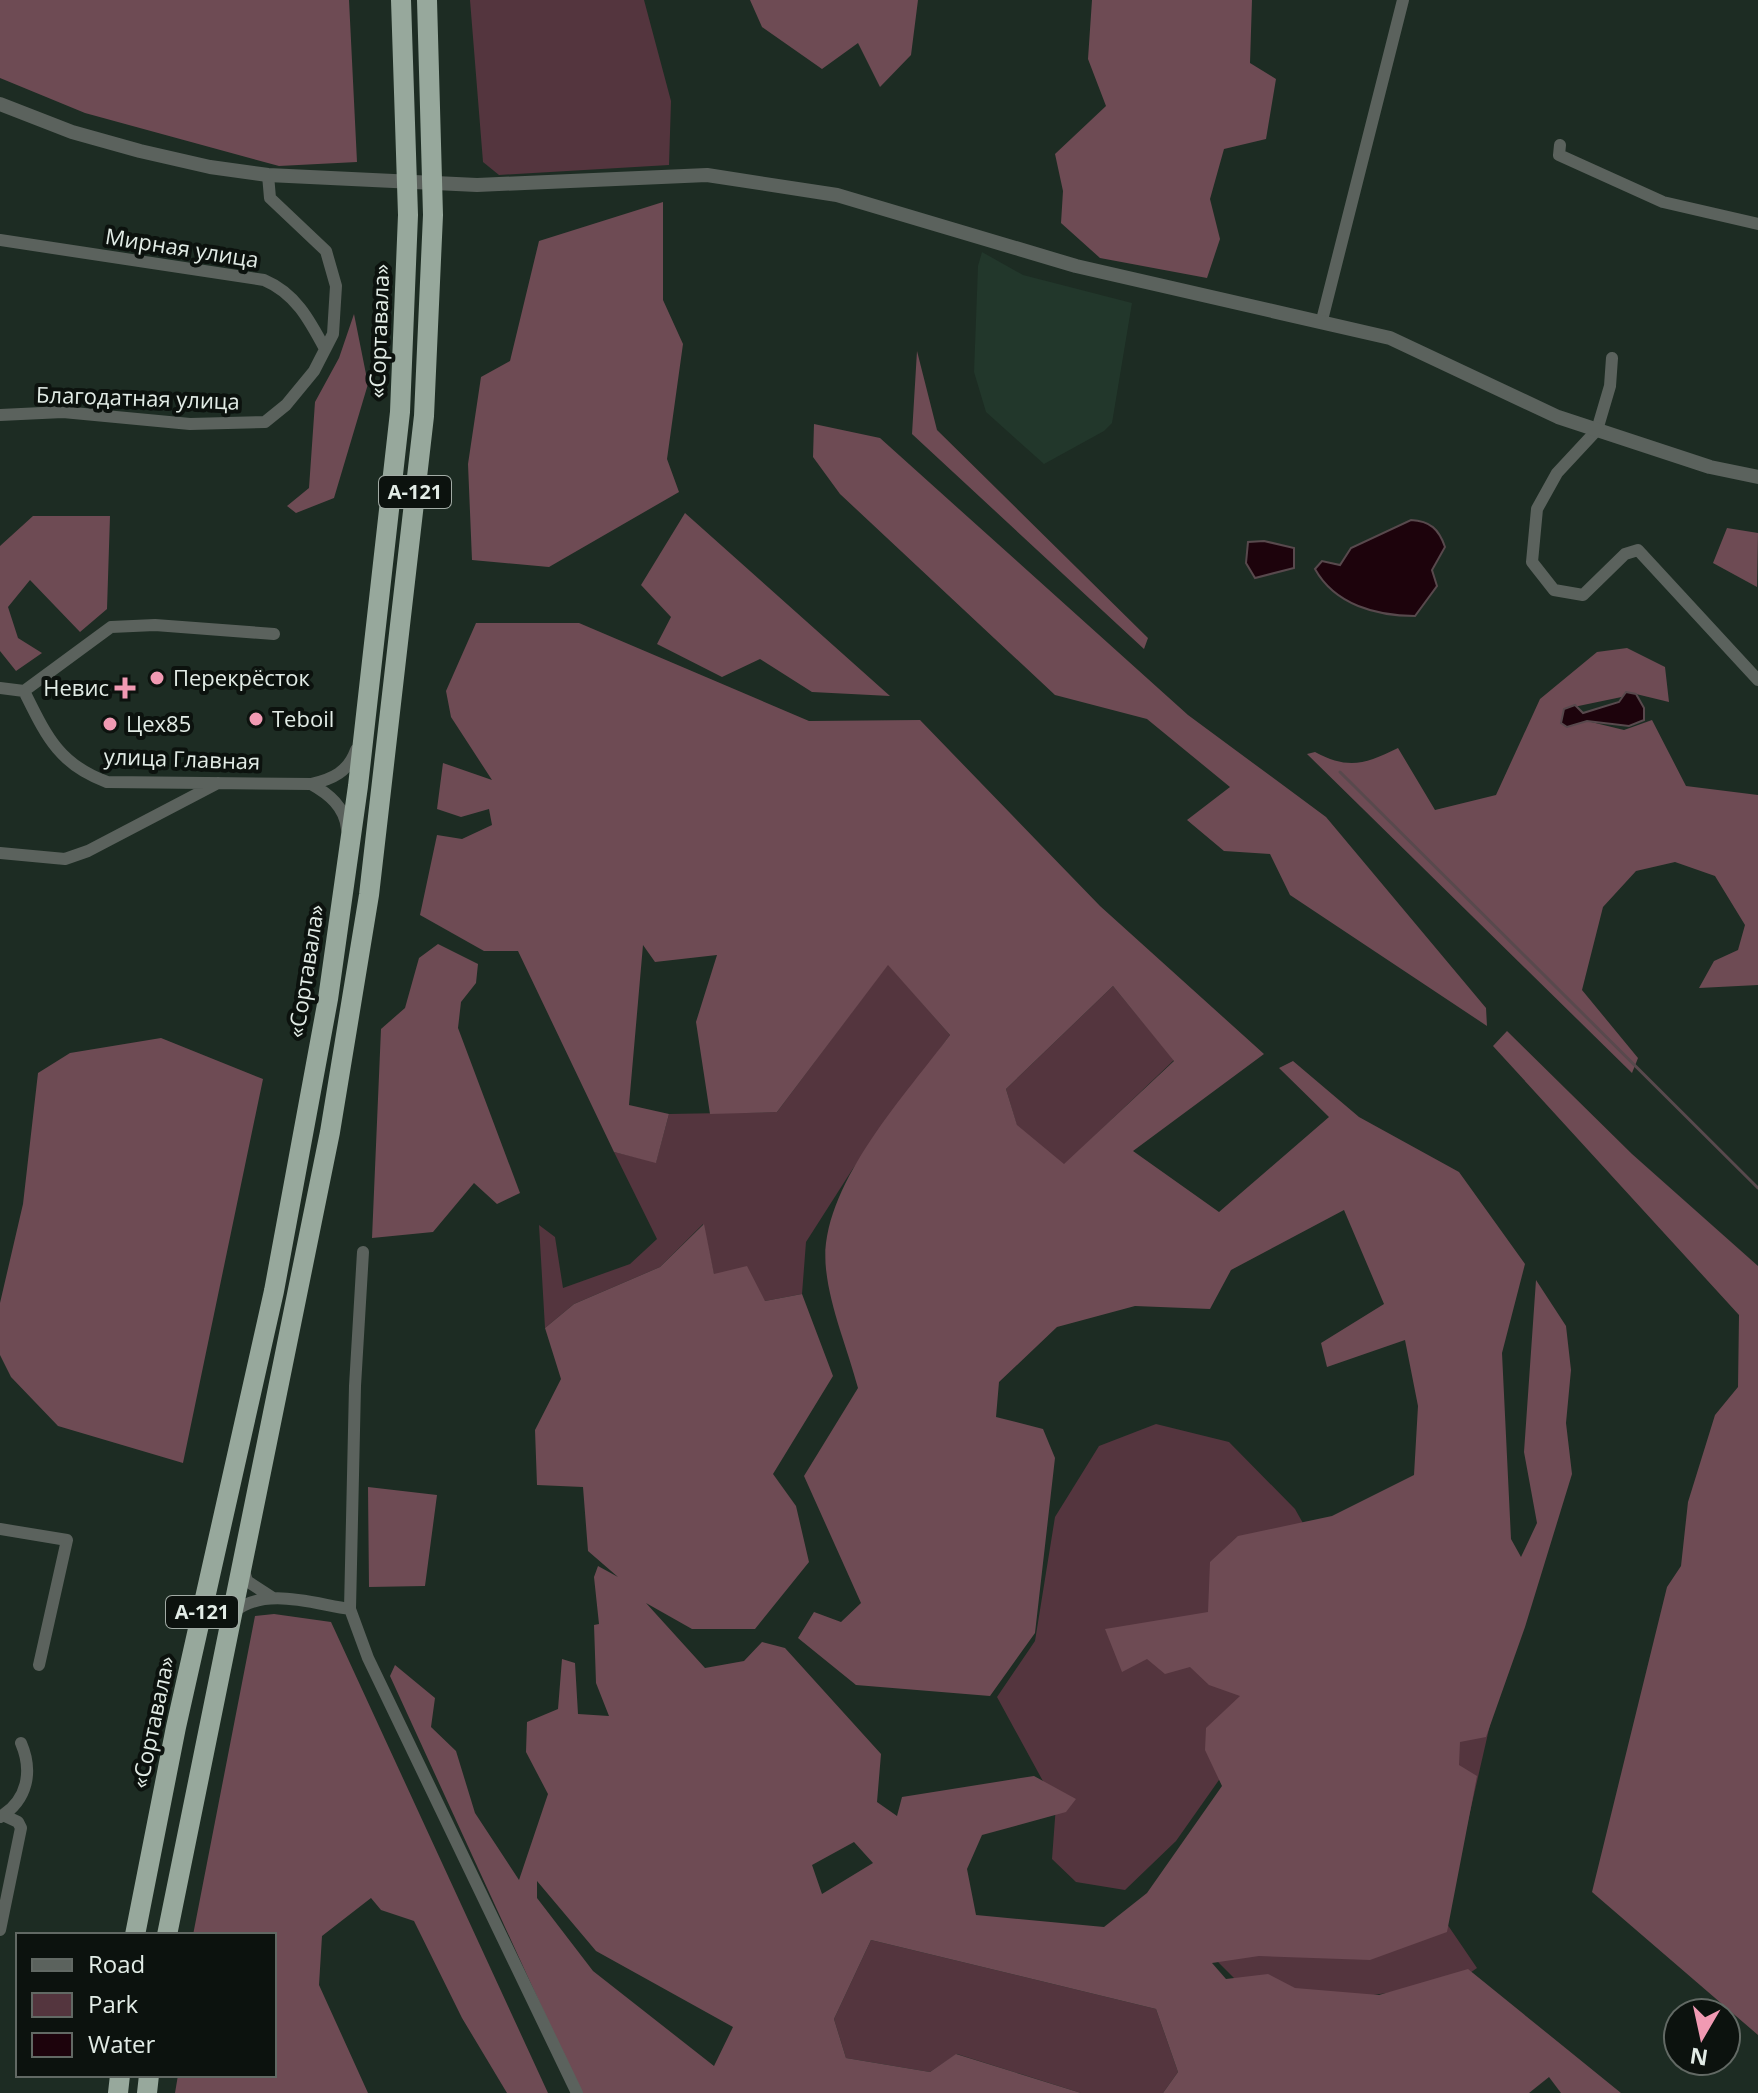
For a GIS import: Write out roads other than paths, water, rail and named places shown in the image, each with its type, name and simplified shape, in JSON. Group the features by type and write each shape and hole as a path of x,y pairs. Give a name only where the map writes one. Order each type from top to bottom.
{"highway":[{"name":"«Сортавала»","path":"135,1933 176,1727 273,1296 328,999 347,861 366,721 400,412 408,215 401,0"},
{"name":"А-121","path":"167,1933 330,1132 369,895 424,416 433,215 427,0"}],"street":[{"path":"1322,320 1403,0"},
{"path":"0,104 72,132 140,151 210,167 268,175 477,185 707,175 793,185 880,204 1076,266 1390,338 1526,404 1710,467 1758,477"},
{"path":"1560,145 1559,155 1663,202 1758,224"},
{"name":"Благодатная улица","path":"0,415 63,412 190,424 265,422 296,394 333,334 336,286 326,251 270,198 268,175"},
{"name":"Мирная улица","path":"0,240 264,280 282,288 298,304 325,349"},
{"path":"1612,358 1610,386 1597,430 1557,473 1537,509 1532,562 1554,590 1583,595 1625,554 1638,550 1758,680"},
{"path":"0,688 24,691 111,627 155,625 274,634"},
{"name":"улица Главная","path":"24,691 50,743 80,772 107,782 311,784"},
{"path":"311,784 330,779 345,770 355,755 366,721"},
{"path":"0,853 65,859 88,851 220,782"},
{"path":"311,784 330,795 342,812 347,824 347,861"},
{"path":"363,1252 355,1386 350,1609 368,1658 577,2093"},
{"path":"0,1529 67,1540 39,1665"},
{"path":"242,1566 247,1581 273,1598"},
{"path":"232,1614 253,1600 273,1598 350,1609"},
{"path":"1,1816 18,1802 29,1778 29,1760 21,1743"},
{"path":"0,1930 21,1828 18,1822 1,1816"}],"water":[{"path":"1411,520 1433,527 1445,547 1432,570 1437,586 1415,616 1372,611 1345,600 1323,581 1315,569 1322,561 1340,565 1351,548"},
{"path":"1264,541 1294,548 1294,568 1255,578 1246,563 1248,542"},
{"path":"1626,692 1636,694 1644,708 1644,720 1629,726 1587,721 1567,727 1561,723 1564,709 1575,705 1583,713 1619,702"}],"waterway":[{"path":"1340,772 1758,1188"}],"place":[{"name":"Перекрёсток","path":"157,678"},
{"name":"Невис","path":"125,688"},
{"name":"Teboil","path":"256,719"},
{"name":"Цех85","path":"110,724"}]}
